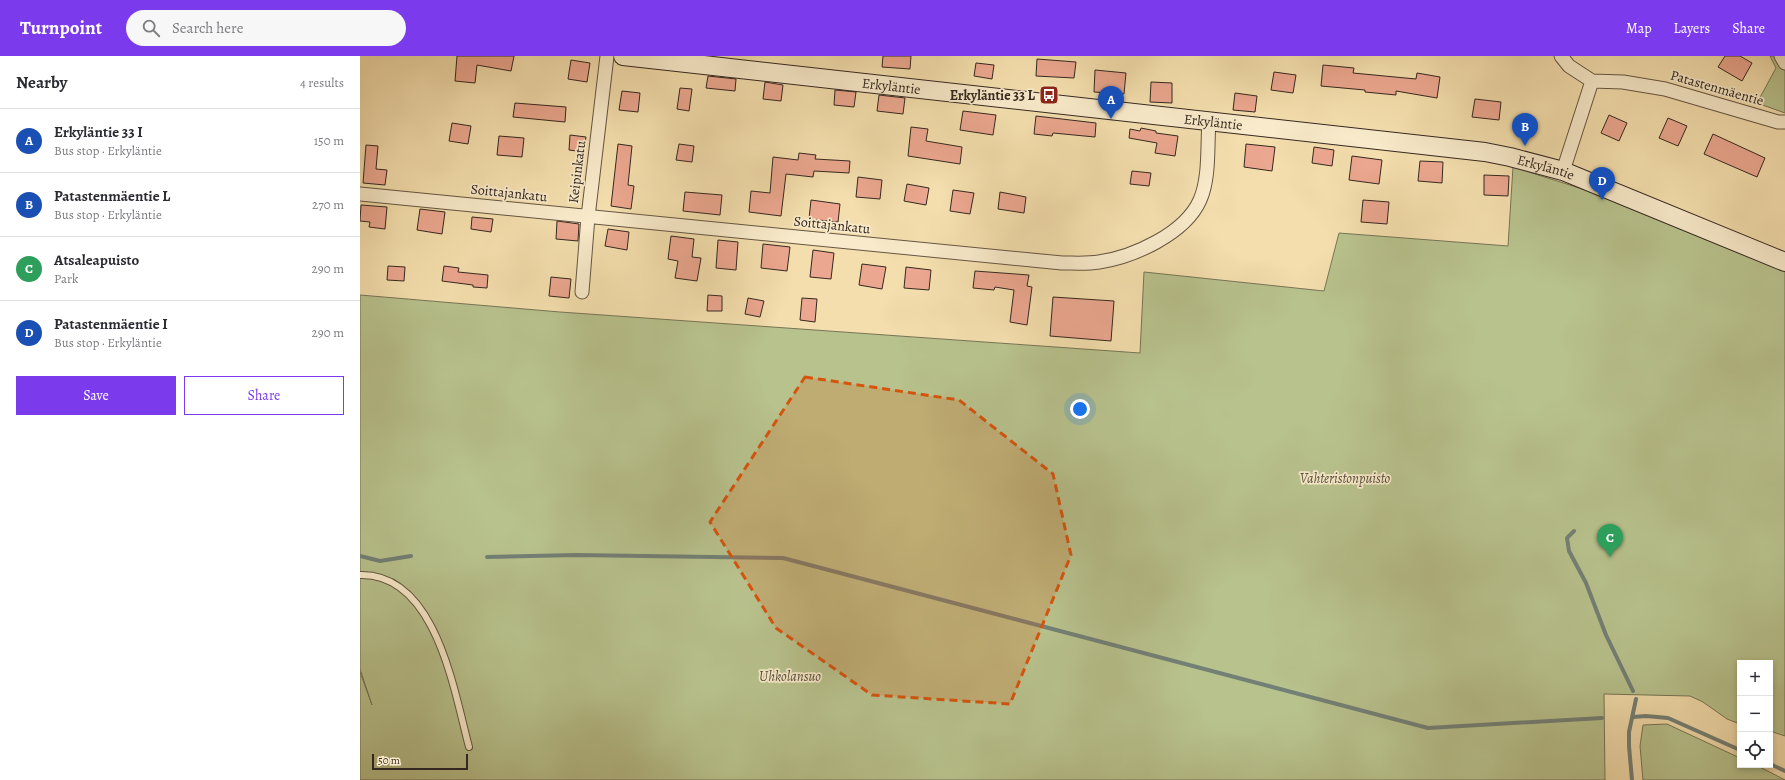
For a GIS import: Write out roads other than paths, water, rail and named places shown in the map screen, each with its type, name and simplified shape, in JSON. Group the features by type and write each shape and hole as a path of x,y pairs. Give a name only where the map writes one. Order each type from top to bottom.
{"street":[{"name":"Keipinkatu","path":"582,292 588,217 607,56"},
{"name":"Erkyläntie","path":"623,56 1485,152 1563,171 1785,262"},
{"path":"1561,56 1569,66 1592,81 1563,171"},
{"path":"1782,56 1785,63"},
{"name":"Patastenmäentie","path":"1592,81 1623,82 1665,89 1778,122 1785,122"},
{"name":"Soittajankatu","path":"360,194 1062,263 1098,262 1128,255 1180,227 1191,216 1200,200 1204,186 1209,121"}],"lane":[{"path":"360,575 380,577 393,583 408,593 431,623 449,672 469,746"}],"waterway":[{"path":"1574,531 1567,538 1569,551 1586,583 1606,635 1633,691"},
{"path":"487,557 576,555 783,558 1428,728 1602,718"},
{"path":"360,556 380,561 411,556"},
{"path":"1632,780 1629,732 1636,699"},
{"path":"1633,717 1646,716 1668,718 1737,749"},
{"path":"1773,765 1785,771"}],"place":[{"name":"Erkyläntie 33 L","path":"1049,95"},
{"name":"Erkyläntie 33 I","path":"1111,119"},
{"name":"Patastenmäentie L","path":"1525,146"},
{"name":"Patastenmäentie I","path":"1602,200"},
{"name":"Atsaleapuisto","path":"1610,557"}],"park label":[{"name":"Vahteristonpuisto","path":"1345,478"},
{"name":"Uhkolansuo","path":"790,676"}]}
